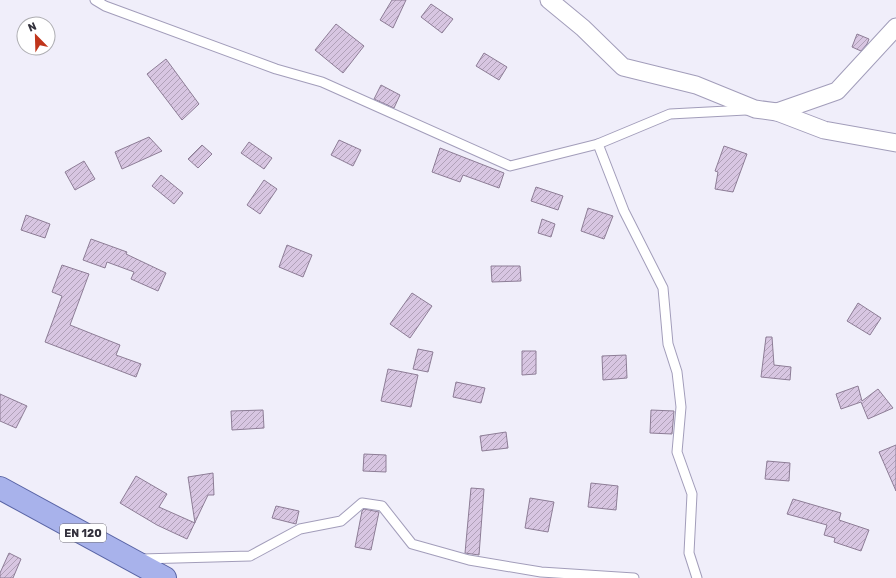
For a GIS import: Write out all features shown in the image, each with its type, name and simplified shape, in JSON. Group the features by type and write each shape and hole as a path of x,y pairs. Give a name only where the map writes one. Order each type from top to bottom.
{"main road":[{"name":"EN 120","path":"0,488 165,578"}],"street":[{"path":"549,0 583,28 623,67 696,85 756,109 777,112 824,130 896,143"},
{"path":"777,112 837,91 896,28"}],"lane":[{"path":"95,0 105,6 269,66 322,82 510,166 598,144 670,114 756,109"},
{"path":"598,144 624,212 663,288 668,344 677,372 681,407 677,452 692,494 689,553 696,578"},
{"path":"132,560 250,556 300,529 341,521 362,503 382,506 412,544 469,560 541,572 634,578"}],"building":[{"path":"392,0 406,0 393,28 380,20"},
{"path":"431,4 453,19 442,33 421,17"},
{"path":"336,24 364,46 343,73 315,50"},
{"path":"857,34 869,39 861,51 852,47"},
{"path":"484,53 507,67 499,80 476,66"},
{"path":"166,59 199,104 182,120 147,74"},
{"path":"381,85 400,95 394,108 374,99"},
{"path":"149,137 162,151 122,169 115,152"},
{"path":"339,140 361,150 353,166 331,155"},
{"path":"249,142 272,158 264,169 241,153"},
{"path":"202,145 212,154 198,168 188,159"},
{"path":"724,146 747,154 733,192 715,189 718,172 715,171"},
{"path":"440,148 504,173 499,188 463,175 460,182 432,172"},
{"path":"84,161 95,179 75,190 65,172"},
{"path":"161,175 183,193 174,204 152,186"},
{"path":"264,180 277,189 260,214 247,205"},
{"path":"536,187 563,196 558,210 531,201"},
{"path":"588,208 613,216 604,239 581,231"},
{"path":"26,215 50,224 45,238 21,230"},
{"path":"542,219 555,224 551,237 538,233"},
{"path":"91,239 127,252 126,254 166,273 158,291 131,279 134,272 107,262 105,268 83,260"},
{"path":"287,245 312,255 303,277 279,267"},
{"path":"62,265 89,274 70,325 120,345 116,355 141,364 136,377 45,342 62,296 52,292"},
{"path":"491,266 520,266 521,281 492,282"},
{"path":"412,293 432,306 410,338 390,324"},
{"path":"858,303 881,318 870,335 847,321"},
{"path":"766,337 772,337 774,365 791,367 790,380 761,377"},
{"path":"418,349 433,352 428,372 413,369"},
{"path":"522,351 536,351 536,374 522,375"},
{"path":"626,355 627,378 603,380 602,356"},
{"path":"388,369 418,375 411,407 381,401"},
{"path":"456,382 485,388 481,403 453,397"},
{"path":"858,386 862,401 878,389 893,408 868,419 861,402 841,409 836,394"},
{"path":"0,394 27,406 16,428 0,421"},
{"path":"263,410 264,428 232,430 231,411"},
{"path":"651,410 674,411 672,434 650,433"},
{"path":"506,432 508,448 482,451 480,436"},
{"path":"896,445 896,491 879,452"},
{"path":"364,454 386,455 386,472 363,471"},
{"path":"767,461 790,463 789,481 765,479"},
{"path":"213,473 214,495 208,495 195,522 188,477"},
{"path":"136,476 167,494 159,507 195,523 187,539 157,525 120,503"},
{"path":"591,483 618,486 616,510 588,507"},
{"path":"471,488 484,489 479,555 465,553"},
{"path":"530,498 554,502 548,532 525,528"},
{"path":"793,499 841,513 839,520 869,530 861,551 834,542 835,538 824,535 827,525 787,514"},
{"path":"276,506 299,511 296,524 272,518"},
{"path":"364,509 379,512 371,550 355,547 362,511"},
{"path":"9,553 21,559 13,578 0,578 0,573"}]}
